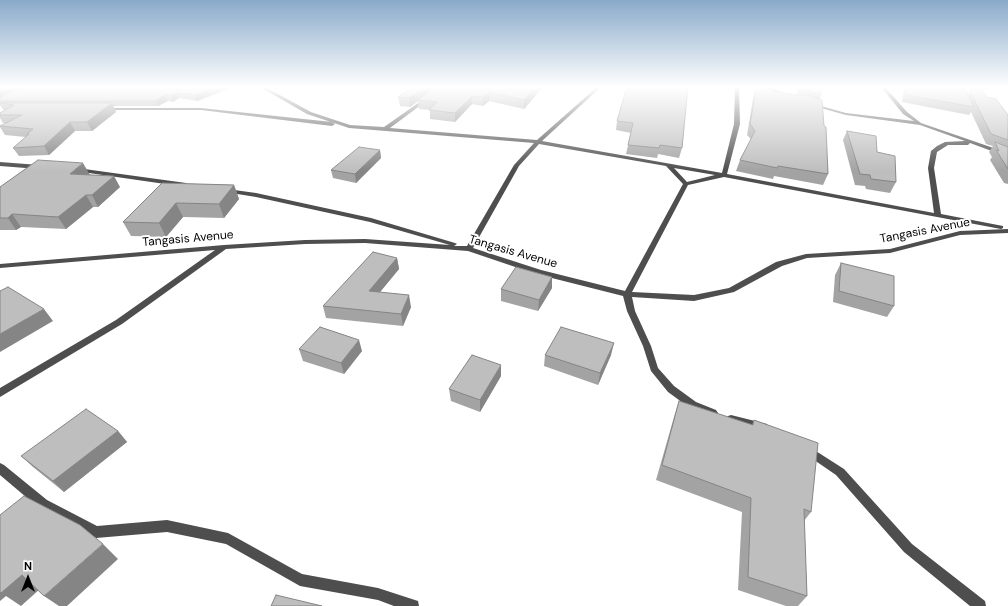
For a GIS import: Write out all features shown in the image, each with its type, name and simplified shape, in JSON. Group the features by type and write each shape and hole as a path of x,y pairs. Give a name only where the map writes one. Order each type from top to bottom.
{"street":[{"path":"256,115 349,126 538,142 1008,228"},
{"path":"316,115 349,126"},
{"path":"386,128 404,115"},
{"path":"218,189 256,195 371,220 470,249 517,165 538,142 568,115"},
{"path":"724,175 737,124 737,115"},
{"path":"856,115 921,124 1008,156"},
{"path":"908,115 921,124"},
{"path":"938,215 932,186 931,168 934,151 938,146 947,144 972,143"},
{"path":"0,164 48,168"},
{"path":"668,165 686,184"},
{"path":"71,170 195,186"},
{"path":"724,175 686,184 627,294 631,311 647,346 654,368 671,389 693,405 722,417 771,430"},
{"name":"Tangasis Avenue","path":"0,266 224,247 305,242 365,241 470,249 539,272 627,294 694,298 731,290 779,264 806,256 890,251 960,233 1008,231"},
{"path":"0,393 119,322 224,247"},
{"path":"798,442 840,472 908,548 980,606"},
{"path":"0,468 43,504 96,532 167,526 228,539 300,580 378,594 413,606"}],"building":[{"path":"21,115 96,115 87,122 70,122 44,146 13,148 33,129 0,126"},
{"path":"619,115 685,115 682,148 660,145 659,148 628,145 633,123 617,121"},
{"path":"751,115 823,115 824,126 826,127 828,174 778,166 777,168 740,160 755,131 750,124"},
{"path":"982,115 1008,115 1008,140 991,134"},
{"path":"847,131 876,136 877,152 895,156 896,182 871,179 870,175 860,174"},
{"path":"995,142 1008,147 1008,169 996,150 999,151"},
{"path":"359,147 380,150 355,174 331,170"},
{"path":"38,160 83,163 70,174 114,176 92,195 86,195 58,217 12,214 8,218 0,218 0,187"},
{"path":"162,183 234,185 219,204 176,203 159,223 123,222"},
{"path":"373,252 397,258 369,291 409,295 401,314 323,306"},
{"path":"841,263 894,276 894,306 839,291"},
{"path":"516,267 552,277 539,300 501,289"},
{"path":"8,287 44,309 0,334 0,291"},
{"path":"320,327 359,340 341,363 299,349"},
{"path":"561,327 614,343 600,373 545,355"},
{"path":"472,355 501,365 480,400 449,389"},
{"path":"679,401 753,425 754,420 818,443 811,512 804,509 807,596 748,577 751,498 662,465"},
{"path":"86,409 118,431 53,481 21,456"},
{"path":"24,496 80,525 103,544 44,596 22,575 1,593 0,592 0,515"},
{"path":"276,595 322,606 271,606"}]}
